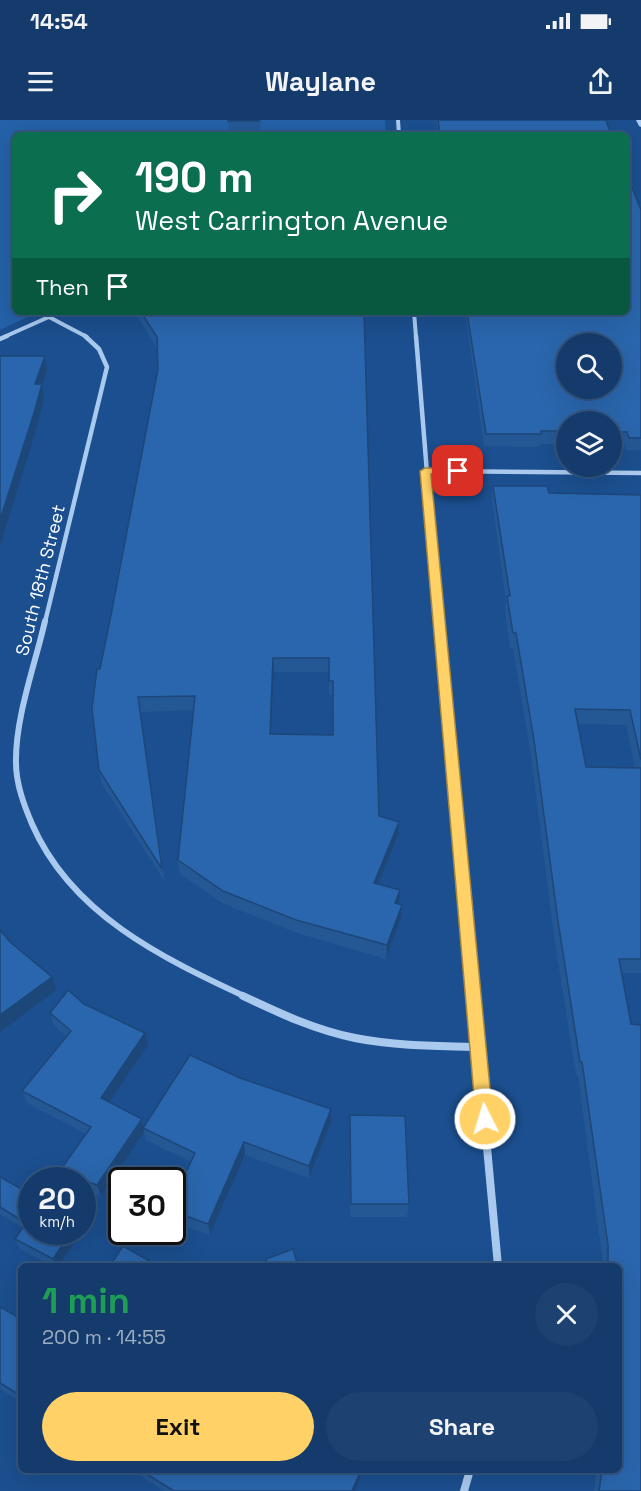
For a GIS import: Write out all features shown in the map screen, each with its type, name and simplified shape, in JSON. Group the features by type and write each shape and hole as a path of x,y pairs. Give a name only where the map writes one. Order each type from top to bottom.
{"street":[{"path":"639,120 641,125"},
{"path":"0,339 53,315"},
{"path":"414,315 425,471 498,1263"},
{"name":"South 18th Street","path":"49,317 92,339 105,356 107,367 21,721 16,762 21,796 33,830 57,873 86,904 123,931 175,962 271,1010 317,1028 373,1041 478,1047"},
{"path":"425,471 641,473"},
{"path":"464,1491 469,1473"}],"shaded area":[{"path":"0,120 385,120 386,132 12,132 12,315 32,315 0,330"}],"building":[{"path":"259,120 259,121 228,121"},
{"path":"438,120 606,120 610,132 440,132"},
{"path":"630,182 641,210 641,438 629,438 627,432 622,432 622,411 556,411 556,431 541,431 541,434 486,434 467,315 630,315"},
{"path":"143,315 364,315 379,816 399,822 374,883 400,890 395,903 402,905 387,945 296,920 223,891 178,860 195,696 138,697 162,869 99,770 92,708 97,669 100,669 111,615 158,369 157,337","holes":["273,658 329,658 329,681 333,681 333,735 270,734"]},
{"path":"0,356 45,356 35,384 42,384 0,520"},
{"path":"493,486 547,486 549,493 641,495 641,760 630,710 575,709 586,767 641,768 641,959 619,959 631,1024 641,1025 641,1491 599,1491 602,1473 622,1473 622,1263 608,1263 608,1245 582,1062 580,1062 558,921 534,740 516,633 513,633 507,596 510,596"},
{"path":"0,930 10,942 52,977 0,1015"},
{"path":"68,990 84,1004 145,1033 101,1098 142,1119 97,1185 96,1167 63,1167 91,1127 22,1091 71,1031 50,1013"},
{"path":"190,1055 240,1078 331,1109 309,1166 244,1142 208,1224 186,1216 186,1172 195,1153 143,1128"},
{"path":"350,1115 405,1116 409,1204 351,1204"},
{"path":"0,1177 18,1187 18,1218 0,1207"},
{"path":"26,1245 62,1245 53,1259"},
{"path":"123,1246 153,1263 112,1263"},
{"path":"293,1249 297,1263 267,1263 266,1259"},
{"path":"0,1307 18,1317 18,1394 0,1383"},
{"path":"145,1473 360,1473 352,1491 174,1491"}],"route":[{"path":"458,471 425,471 485,1119"}]}
